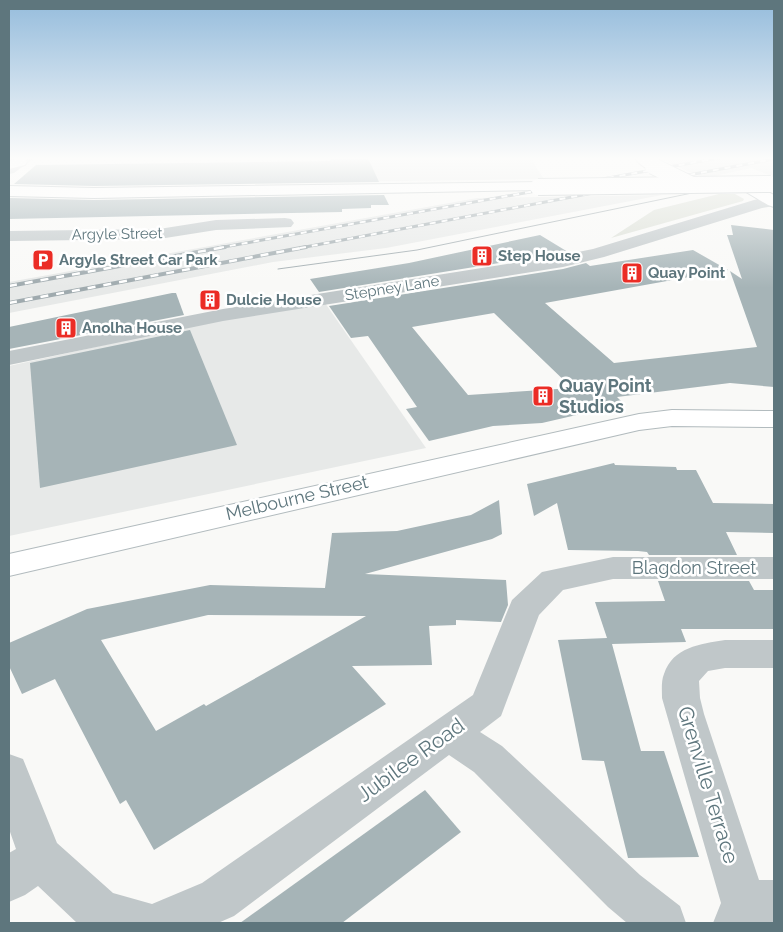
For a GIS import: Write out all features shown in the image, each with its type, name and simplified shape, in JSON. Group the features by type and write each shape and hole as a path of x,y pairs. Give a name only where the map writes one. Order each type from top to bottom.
{"main road":[{"name":"Melbourne Street","path":"9,565 639,422 672,418 774,419"}],"street":[{"name":"Stepney Lane","path":"9,358 223,314 572,259 750,201"},
{"name":"Argyle Street","path":"9,236 159,234 216,224 285,223"},
{"name":"Blagdon Street","path":"613,568 774,568"},
{"name":"Jubilee Road","path":"162,923 218,900 488,705 524,609 553,580 613,568"},
{"name":"Grenville Terrace","path":"751,910 685,714 681,698 681,676 697,659 725,654 774,654"},
{"path":"448,733 488,759 624,891 663,923"},
{"path":"9,772 25,868 101,914 142,923"}],"shaded area":[{"path":"458,201 628,201 386,248 273,262 9,313 9,282"},
{"path":"689,201 741,201 611,238 654,210"},
{"path":"325,303 426,448 9,536 9,366 199,324"}],"building":[{"path":"9,201 387,201 389,205 371,205 371,208 342,209 342,212 9,219"},
{"path":"731,225 774,230 774,387 730,383 617,397 624,404 542,423 493,426 429,441 406,409 417,407 368,336 351,338 329,306 563,269 586,263 590,266 693,250 728,270 545,303 614,363 757,347 730,271 742,279 727,235 733,235","holes":["494,313 572,388 468,395 412,327"]},
{"path":"540,235 568,252 319,292 310,279 409,263"},
{"name":"Anolha House","path":"176,293 184,315 9,349 9,327"},
{"path":"190,330 237,445 40,488 30,363"},
{"path":"614,463 615,465 676,467 677,470 696,470 713,503 774,504 774,533 726,532 737,555 649,555 647,552 638,551 568,550 557,503 534,516 527,484"},
{"path":"499,500 502,534 492,539 365,574 506,580 508,605 501,622 456,620 456,625 429,626 432,665 352,666 386,704 154,850 126,800 120,804 55,679 22,694 9,666 9,643 87,609 210,585 325,588 332,533 397,531 471,515","holes":["208,615 366,616 206,706 204,704 156,731 101,640"]},
{"path":"658,581 749,581 754,590 774,590 774,629 681,629 686,642 612,644 641,751 664,751 699,857 628,858 604,761 582,760 558,640 607,638 595,602 665,601"},
{"path":"425,790 461,832 342,923 240,923"}],"tram line":[{"path":"278,269 417,250 651,201"}],"railway":[{"path":"218,248 477,201"},
{"path":"300,248 548,201"},
{"path":"9,286 225,247"},
{"path":"9,303 306,247"}],"place":[{"name":"Step House","path":"482,256"},
{"name":"Argyle Street Car Park","path":"43,260"},
{"name":"Quay Point","path":"632,273"},
{"name":"Dulcie House","path":"210,300"},
{"name":"Anolha House","path":"66,328"},
{"name":"Quay Point Studios","path":"543,396"}]}
